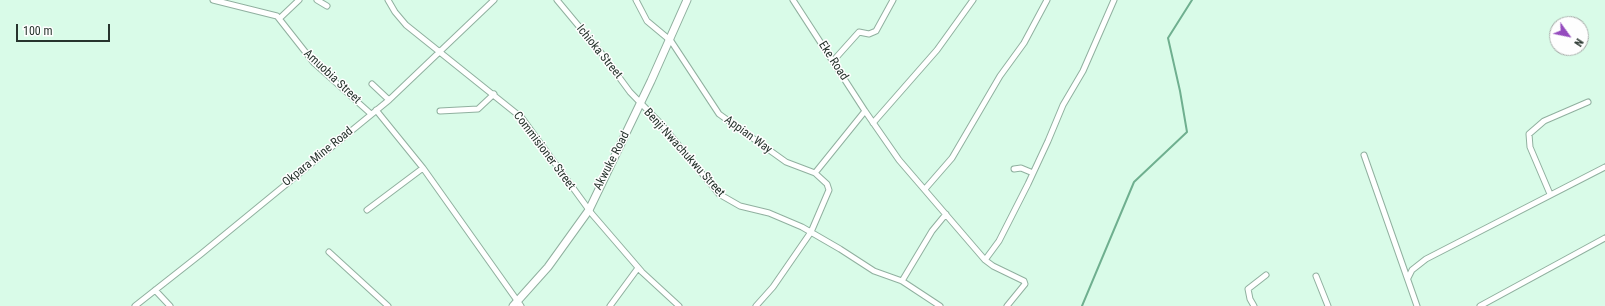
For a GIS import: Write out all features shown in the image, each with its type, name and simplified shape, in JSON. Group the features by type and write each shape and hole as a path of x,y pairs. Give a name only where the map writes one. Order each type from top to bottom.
{"main road":[{"name":"Akwuke Road","path":"517,304 548,267 589,210 640,104 687,0"}],"street":[{"path":"213,0 235,7 274,14 280,18 298,0"},
{"path":"317,0 327,6"},
{"name":"Commisioner Street","path":"388,0 395,12 406,25 494,94 522,118 589,210 638,268 679,306"},
{"name":"Okpara Mine Road","path":"135,306 389,100 494,0"},
{"name":"Ichioka Street","path":"557,0 602,54 640,104"},
{"name":"Appian Way","path":"636,0 648,21 669,40 719,114 786,162 815,173"},
{"name":"Eke Road","path":"792,0 899,160 985,260 993,266 1025,283 1007,306"},
{"path":"833,61 857,33 861,32 869,34 876,31 893,0"},
{"path":"873,122 937,50 974,0"},
{"path":"925,189 952,158 996,82 1024,42 1047,0"},
{"path":"985,260 999,241 1033,173 1062,105 1083,71 1114,0"},
{"name":"Amuobia Street","path":"280,18 298,44 314,63 371,114"},
{"path":"372,84 389,100"},
{"path":"440,111 478,109 494,94"},
{"path":"1550,194 1530,147 1529,134 1544,121 1588,102"},
{"name":"Benji Nwachukwu Street","path":"640,104 661,124 713,188 724,198 740,206 780,217 811,232 874,271 902,280 940,306"},
{"path":"376,110 423,168 517,304"},
{"path":"756,306 773,287 811,232 829,190 827,184 815,173 865,111"},
{"path":"1364,155 1417,306"},
{"path":"1408,278 1412,270 1426,259 1605,167"},
{"path":"367,210 423,168"},
{"path":"1014,169 1021,168 1033,173"},
{"path":"902,280 932,231 946,214"},
{"path":"1480,306 1605,238"},
{"path":"329,252 388,306"},
{"path":"610,306 638,268"},
{"path":"1254,306 1250,299 1248,288 1266,275"},
{"path":"1316,276 1328,306"},
{"path":"155,290 170,306"}],"waterway":[{"path":"1082,306 1134,182 1187,132 1180,91 1168,38 1192,0"}]}
